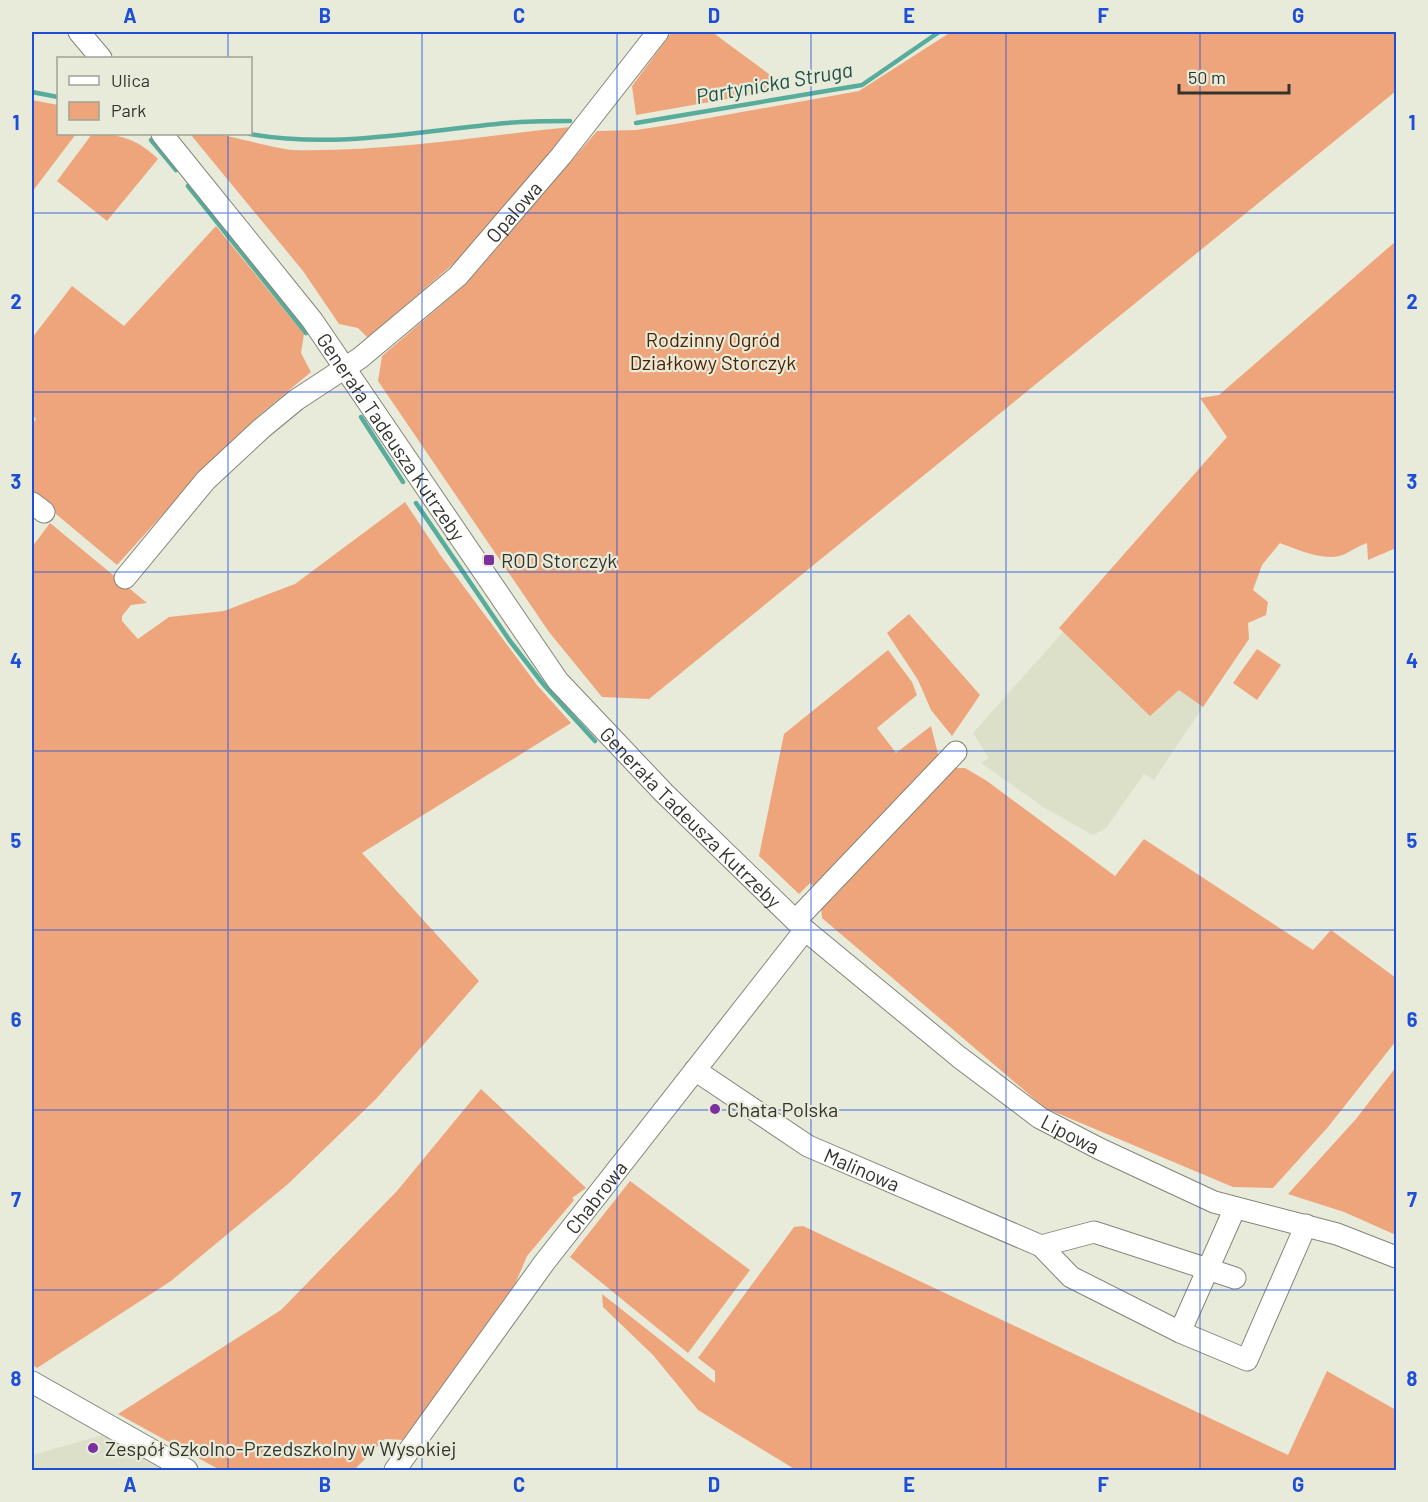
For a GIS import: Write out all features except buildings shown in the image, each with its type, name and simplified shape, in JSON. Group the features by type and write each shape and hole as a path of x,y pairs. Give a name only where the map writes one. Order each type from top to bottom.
{"street":[{"path":"79,32 100,57"},
{"name":"Opalowa","path":"125,578 206,480 238,450 296,400 345,369 458,276 594,115 658,32"},
{"name":"Generała Tadeusza Kutrzeby","path":"163,135 268,264 345,369 528,641 571,698 664,793 799,923"},
{"name":"Chabrowa","path":"395,1470 516,1300 695,1070 799,923 956,752"},
{"name":"Lipowa","path":"799,923 954,1053 1040,1118 1183,1189 1235,1208 1348,1237 1396,1257"},
{"name":"Malinowa","path":"695,1070 808,1146 1041,1246 1071,1277 1180,1332 1247,1360 1306,1225"},
{"path":"1180,1332 1235,1208"},
{"path":"1041,1246 1094,1232 1235,1278"},
{"path":"32,1382 187,1470"}],"shaded area":[{"path":"1063,632 1078,646 1180,690 1203,707 1154,780 1144,774 1106,828 1093,835 1046,809 981,763 989,758 973,733"},
{"name":"Zespół Szkolno-Przedszkolny w Wysokiej","path":"107,1434 170,1470 32,1470 32,1455"}],"green space":[{"path":"672,32 712,32 773,77 767,92 636,115 632,86"},
{"name":"Rodzinny Ogród Działkowy Storczyk","path":"951,32 1396,32 1396,91 649,699 602,697 549,632 378,381 382,356 467,283 597,131 636,130 859,91"},
{"path":"32,100 57,105 57,135 75,135 32,192"},
{"path":"571,127 460,258 368,338 358,328 339,324 303,271 191,135 226,136 294,150 398,146"},
{"path":"91,135 120,136 136,142 158,159 107,221 57,181"},
{"path":"216,226 304,334 301,353 311,372 258,416 209,463 117,565 32,494 32,424 36,419 32,415 32,338 72,286 124,326"},
{"path":"1396,241 1396,548 1368,560 1367,543 1345,554 1330,557 1312,554 1280,543 1262,565 1253,590 1268,602 1266,615 1248,623 1249,639 1203,707 1179,690 1150,716 1059,628 1227,437 1200,398 1219,395"},
{"path":"405,502 441,556 537,685 571,723 362,853 479,981 376,1099 288,1184 171,1281 37,1368 32,1364 32,547 50,523 147,603 131,605 122,616 122,621 138,639 169,617 224,611 295,584"},
{"path":"909,614 980,695 952,736 931,710 918,680 887,633"},
{"path":"1257,649 1281,665 1257,700 1233,683"},
{"path":"888,650 912,682 917,695 877,728 896,753 931,726 939,758 815,887 810,883 799,894 759,856 784,734"},
{"path":"951,768 965,768 987,781 1115,876 1144,839 1313,950 1331,930 1396,978 1396,1041 1328,1127 1273,1188 1233,1187 1045,1108 822,918 821,906"},
{"path":"1396,1067 1396,1235 1344,1212 1288,1194 1356,1119"},
{"path":"481,1089 586,1188 572,1198 574,1200 527,1256 516,1282 403,1440 385,1439 354,1470 220,1470 118,1414 281,1310 397,1191"},
{"path":"630,1181 750,1270 688,1353 570,1257"},
{"path":"803,1226 1288,1455 1327,1371 1396,1410 1396,1470 796,1470 698,1410 653,1355 603,1307 602,1294 715,1383 715,1371 698,1358 794,1227"}],"waterway":[{"name":"Partynicka Struga","path":"636,123 862,85 939,32"},
{"name":"Partynicka Struga","path":"32,92 57,97"},
{"name":"Partynicka Struga","path":"252,134 314,140 346,139 514,122 570,121"},
{"path":"151,140 176,170"},
{"path":"188,186 306,333"},
{"path":"361,417 403,482"},
{"path":"416,503 510,641 544,685 595,741"}],"place":[{"name":"ROD Storczyk","path":"489,560"},
{"name":"Chata Polska","path":"715,1109"},
{"name":"Zespół Szkolno-Przedszkolny w Wysokiej","path":"93,1448"}]}
